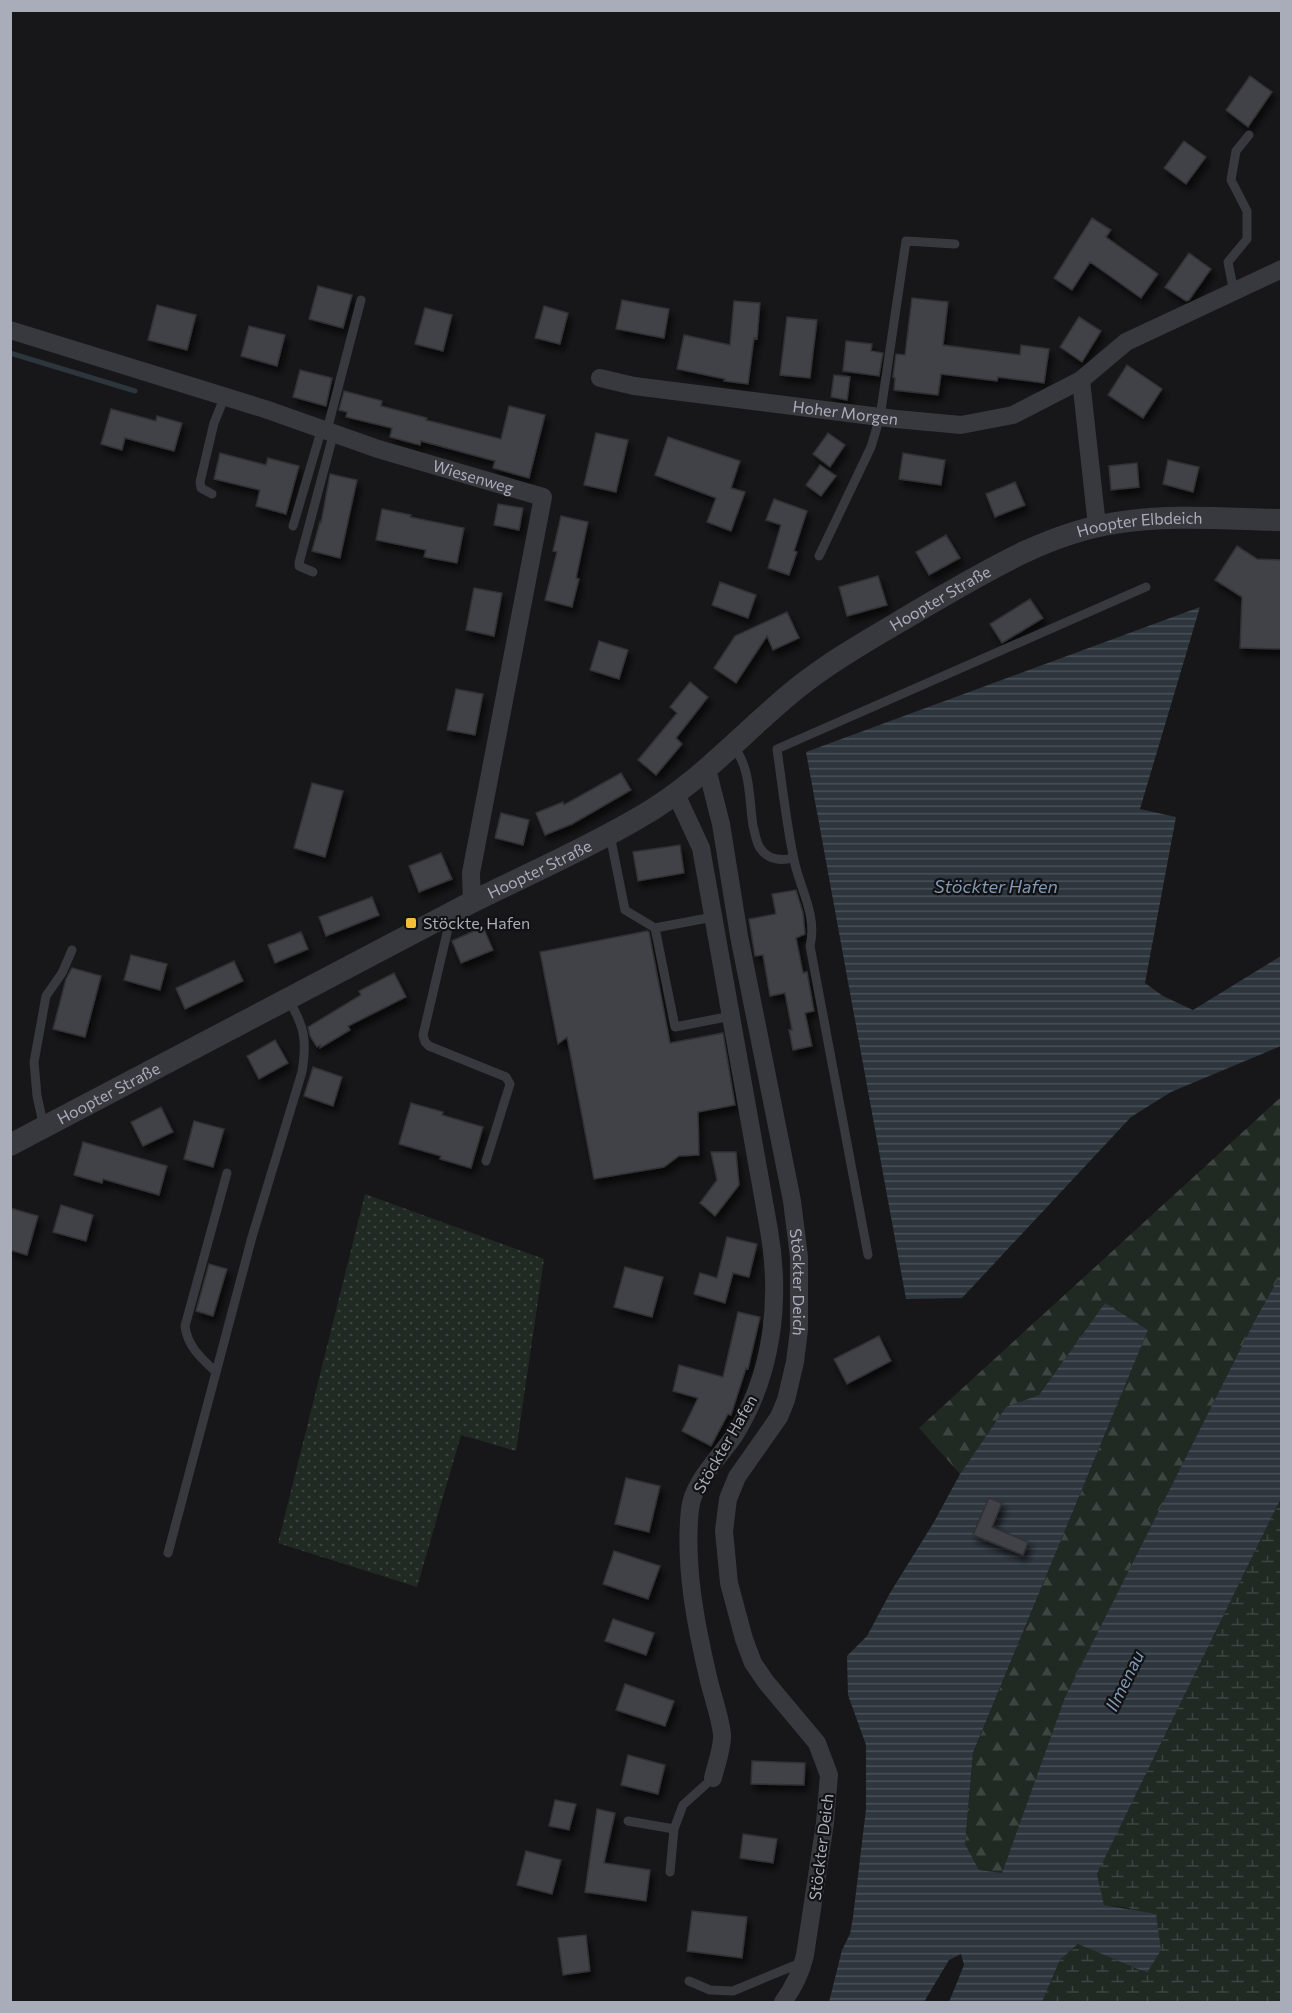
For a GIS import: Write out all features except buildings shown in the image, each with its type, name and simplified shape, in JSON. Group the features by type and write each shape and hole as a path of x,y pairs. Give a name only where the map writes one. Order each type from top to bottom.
{"street":[{"name":"Hoher Morgen","path":"600,378 634,386 961,425 1013,415 1081,380 1126,342 1281,269"},
{"name":"Wiesenweg","path":"10,330 225,396 378,449 543,497 471,873 472,903"},
{"path":"1081,380 1097,526"},
{"name":"Hoopter Elbdeich","path":"1005,562 1067,534 1097,526 1138,520 1281,520"},
{"name":"Hoopter Straße","path":"10,1145 645,814 676,794 707,769 776,705 816,674 891,627 1005,562"},
{"name":"Stöckter Deich","path":"707,769 721,824 739,936 792,1201 799,1257 799,1330 789,1391 779,1417 745,1465 731,1490 724,1531 731,1592 753,1663 772,1690 817,1743 829,1775 825,1823 803,1962 794,1987 783,2002"},
{"name":"Stöckter Hafen","path":"676,794 700,848 770,1230 776,1285 772,1332 760,1383 734,1435 700,1484 690,1506 689,1569 700,1638 722,1736 713,1778"}],"lane":[{"path":"1234,292 1228,262 1247,239 1246,211 1231,180 1236,151 1250,135"},
{"path":"819,556 871,447 880,417 906,241 955,244"},
{"path":"313,572 299,566 299,562 328,430 361,300"},
{"path":"212,494 201,488 200,482 214,423 225,396"},
{"path":"293,526 328,430"},
{"path":"868,1255 810,946 813,933 804,889 793,858 777,749 1146,587"},
{"path":"733,746 741,755 747,778 755,837 760,848 773,858 782,861 793,858"},
{"path":"610,834 625,910 655,928 713,917"},
{"path":"451,914 423,1035 429,1046 506,1077 510,1084 486,1161"},
{"path":"655,928 675,1027 730,1016"},
{"path":"45,1127 37,1096 34,1062 46,996 62,973 72,950"},
{"path":"168,1552 252,1237 302,1072 306,1048 299,1018 288,999"},
{"path":"216,1371 198,1355 186,1334 185,1326 227,1173"},
{"path":"670,1872 674,1829 682,1805 713,1778"},
{"path":"628,1821 674,1829"},
{"path":"690,1981 710,1990 733,1991 803,1962"}],"green space":[{"path":"1281,1097 1281,1274 1255,1320 1065,1697 1002,1873 979,1870 965,1844 973,1754 1148,1330 1105,1304 1039,1395 1006,1407 960,1474 919,1428"},
{"path":"365,1194 544,1259 516,1451 461,1435 417,1587 278,1543"},
{"path":"1281,1498 1281,2002 1042,2002 1060,1960 1079,1944 1146,1973 1130,1908 1104,1905 1097,1874"}],"water":[{"name":"Stöckter Hafen","path":"1200,607 1140,809 1176,817 1145,983 1163,996 1193,1010 1281,956 1281,1046 1171,1092 1131,1117 962,1298 906,1299 806,752"},
{"name":"Ilmenau","path":"1281,1274 1281,1498 1097,1874 1104,1905 1156,1914 1161,1950 1147,1973 1078,1944 1060,1960 1042,2002 949,2002 964,1965 961,1954 949,1960 924,2002 829,2002 842,1950 850,1934 866,1809 866,1745 848,1695 847,1656 867,1636 960,1474 1006,1407 1039,1395 1105,1303 1148,1330 973,1753 965,1844 979,1870 1002,1873 1065,1697 1255,1320"}],"waterway":[{"path":"10,353 135,391"}],"place":[{"name":"Stöckte, Hafen","path":"411,923"}]}
